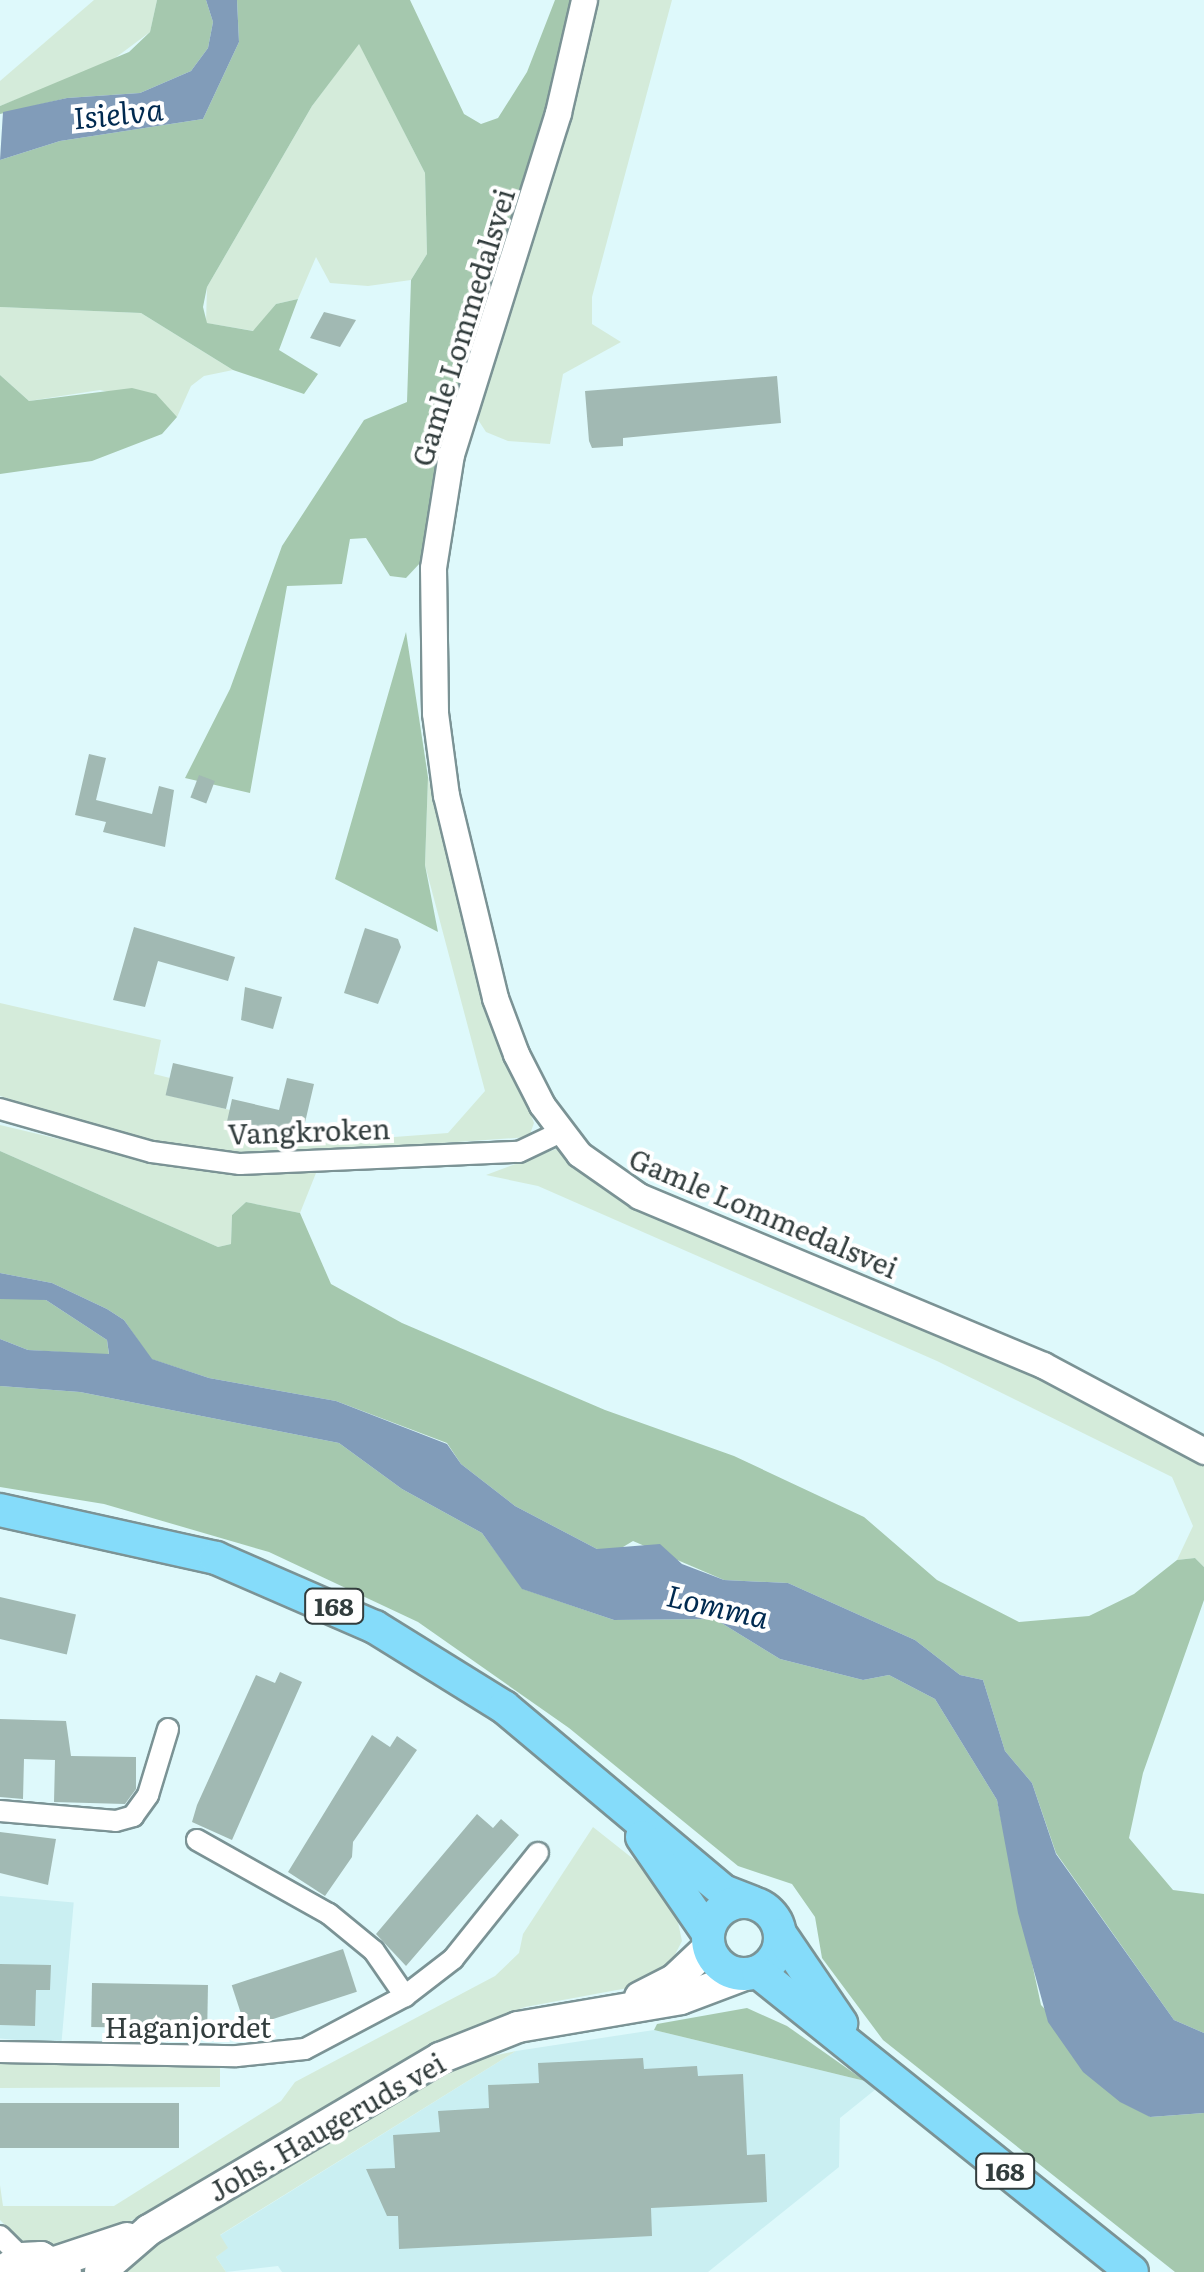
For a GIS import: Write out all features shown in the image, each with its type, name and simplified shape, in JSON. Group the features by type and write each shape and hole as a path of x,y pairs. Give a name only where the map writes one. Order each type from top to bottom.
{"main road":[{"name":"168","path":"0,1510 166,1544 327,1602 480,1689 723,1892 766,1910 818,1997 879,2069"},
{"name":"168","path":"620,1804 709,1940 722,1968 752,1973 879,2069 1132,2272"},
{"path":"709,1940 720,1910 752,1902"},
{"path":"752,1973 776,1955 782,1934"},
{"name":"Johs. Haugeruds vei","path":"624,2005 675,1979 709,1940"},
{"name":"Johs. Haugeruds vei","path":"60,2267 149,2230 440,2058 518,2027 624,2005 681,2000 752,1973"},
{"name":"Johs. Haugeruds vei","path":"100,2272 149,2230"},
{"path":"11,2265 60,2267"}],"street":[{"name":"Gamle Lommedalsvei","path":"584,0 558,113 451,454 432,592 434,714 460,859 502,1017 528,1081 561,1132 606,1176 650,1201 1030,1360 1204,1451"},
{"name":"Vangkroken","path":"0,1108 90,1138 240,1164 519,1152 561,1132"},
{"path":"0,1811 116,1821 133,1816 148,1795 168,1729"},
{"path":"198,1840 329,1914 374,1952 405,1996"},
{"name":"Haganjordet","path":"0,2052 280,2055 405,1996 478,1935 538,1853"},
{"path":"0,2236 11,2265"}],"shaded area":[{"path":"0,1896 74,1902 61,2044 0,2039"},
{"path":"654,2030 865,2081 876,2089 840,2118 839,2167 708,2272 282,2272 278,2266 226,2272 216,2257 227,2248 219,2236 516,2051"}],"green space":[{"path":"94,0 157,0 150,32 107,64 0,106 0,81"},
{"path":"157,0 206,0 213,22 208,48 191,71 140,93 67,98 0,114 0,106 129,52 150,32"},
{"path":"237,0 410,0 464,114 481,124 498,118 527,72 555,0 573,0 544,129 437,468 421,562 406,578 390,576 366,538 350,539 342,584 287,586 250,793 185,778 230,689 282,546 364,420 407,402 411,280 427,254 425,173 359,44 312,106 207,287 203,307 207,323 253,331 276,304 298,299 279,350 318,374 304,394 233,370 141,313 0,307 0,160 60,141 203,119 239,42"},
{"path":"589,0 672,0 592,297 592,324 621,342 563,374 550,444 508,441 486,432 475,415 559,152"},
{"path":"359,43 425,173 427,254 411,280 368,286 330,283 316,257 298,299 276,304 254,331 206,323 207,287 312,106"},
{"path":"0,307 141,313 233,370 204,376 191,386 177,417 162,405 100,390 29,401 0,375"},
{"path":"0,375 29,401 132,388 156,394 177,417 162,434 92,461 0,474"},
{"path":"406,632 428,777 425,865 438,932 335,879"},
{"path":"428,777 488,1003 534,1123 529,1137 260,1156 201,1152 149,1144 0,1096 0,1003 161,1040 154,1074 170,1078 166,1095 230,1110 300,1144 448,1133 485,1091 425,865"},
{"path":"0,1125 156,1162 226,1172 316,1173 300,1213 246,1202 232,1215 231,1244 218,1247 0,1151"},
{"path":"556,1149 589,1174 1033,1373 1204,1461 1204,1567 1195,1558 1177,1560 1193,1526 1172,1477 937,1361 538,1186 486,1175"},
{"path":"0,1151 218,1247 231,1244 232,1215 246,1202 300,1213 331,1284 402,1323 605,1410 734,1456 864,1517 937,1580 1019,1622 1089,1616 1134,1594 1177,1560 1195,1558 1204,1567 1204,1600 1143,1773 1129,1838 1173,1890 1204,1894 1204,2033 1174,2020 1056,1853 1032,1783 1005,1751 983,1680 960,1675 915,1640 788,1583 724,1580 633,1541 618,1550 597,1549 515,1506 461,1464 447,1443 336,1401 209,1378 151,1359 124,1320 107,1309 52,1283 0,1273"},
{"path":"27,1296 46,1300 107,1340 109,1355 28,1350 0,1339 0,1299"},
{"path":"0,1386 80,1392 339,1443 402,1489 482,1533 523,1589 614,1620 715,1619 780,1659 863,1680 889,1675 935,1699 997,1800 1041,2005 1150,2117 1204,2113 1204,2272 1175,2272 883,2040 822,1958 815,1917 792,1884 738,1866 569,1728 418,1622 269,1552 104,1504 0,1487"},
{"path":"593,1827 646,1869 676,1913 682,1941 666,1972 644,1985 525,2007 459,2032 75,2253 26,2246 0,2220 0,2185 3,2206 114,2206 281,2101 295,2082 495,1976 519,1953 523,1934"},
{"path":"747,2008 787,2026 865,2081 654,2030 657,2024"},
{"path":"516,2051 220,2235 228,2248 216,2257 226,2272 111,2272 469,2061"},
{"path":"0,2060 220,2066 220,2087 0,2088"}],"water":[{"name":"Isielva","path":"206,0 237,0 239,42 203,119 60,141 0,160 3,112 67,98 140,93 191,71 208,48 213,22"},
{"name":"Lomma","path":"0,1273 52,1283 107,1309 124,1320 152,1359 209,1378 336,1401 447,1444 461,1464 515,1506 597,1549 660,1544 682,1564 724,1580 788,1583 915,1640 960,1675 983,1680 1005,1751 1032,1783 1056,1854 1174,2020 1204,2033 1204,2113 1150,2117 1120,2102 1083,2072 1048,2022 1018,1913 997,1800 935,1699 889,1675 863,1680 780,1659 715,1619 614,1620 522,1589 482,1533 402,1489 339,1443 80,1392 0,1386 0,1339 28,1350 109,1354 107,1340 46,1300 0,1299"}],"building":[{"path":"324,312 356,320 340,347 310,338"},
{"path":"777,376 781,423 623,438 623,446 592,448 589,441 585,391"},
{"path":"89,754 106,758 96,800 152,814 159,786 174,790 165,847 103,832 106,822 75,815"},
{"path":"199,775 215,781 206,803 190,797"},
{"path":"134,927 235,957 228,981 158,961 145,1007 113,1000"},
{"path":"365,928 398,939 401,947 378,1004 344,993"},
{"path":"245,987 282,997 273,1029 241,1020"},
{"path":"173,1063 233,1077 226,1109 166,1095"},
{"path":"287,1078 314,1084 300,1144 226,1126 232,1099 279,1110"},
{"path":"0,1597 76,1615 67,1654 0,1639"},
{"path":"280,1672 302,1682 232,1840 192,1822 256,1675 275,1683"},
{"path":"0,1719 66,1721 71,1756 136,1757 136,1789 125,1804 54,1802 55,1760 24,1759 23,1799 0,1797"},
{"path":"372,1735 390,1747 397,1736 417,1750 353,1842 352,1857 325,1896 288,1872"},
{"path":"477,1814 493,1828 501,1819 519,1835 406,1966 376,1934"},
{"path":"0,1832 56,1839 48,1885 0,1873"},
{"path":"343,1949 357,1992 246,2028 232,1985"},
{"path":"0,1964 51,1965 50,1990 36,1990 35,2026 0,2025"},
{"path":"92,1983 208,1985 207,2029 91,2027"},
{"path":"643,2058 644,2069 697,2066 698,2076 743,2074 747,2155 765,2154 767,2202 651,2208 652,2236 399,2249 398,2216 387,2216 366,2169 395,2168 393,2135 440,2132 438,2111 489,2108 488,2085 539,2083 538,2063"},
{"path":"0,2103 179,2103 179,2148 0,2148"}]}
